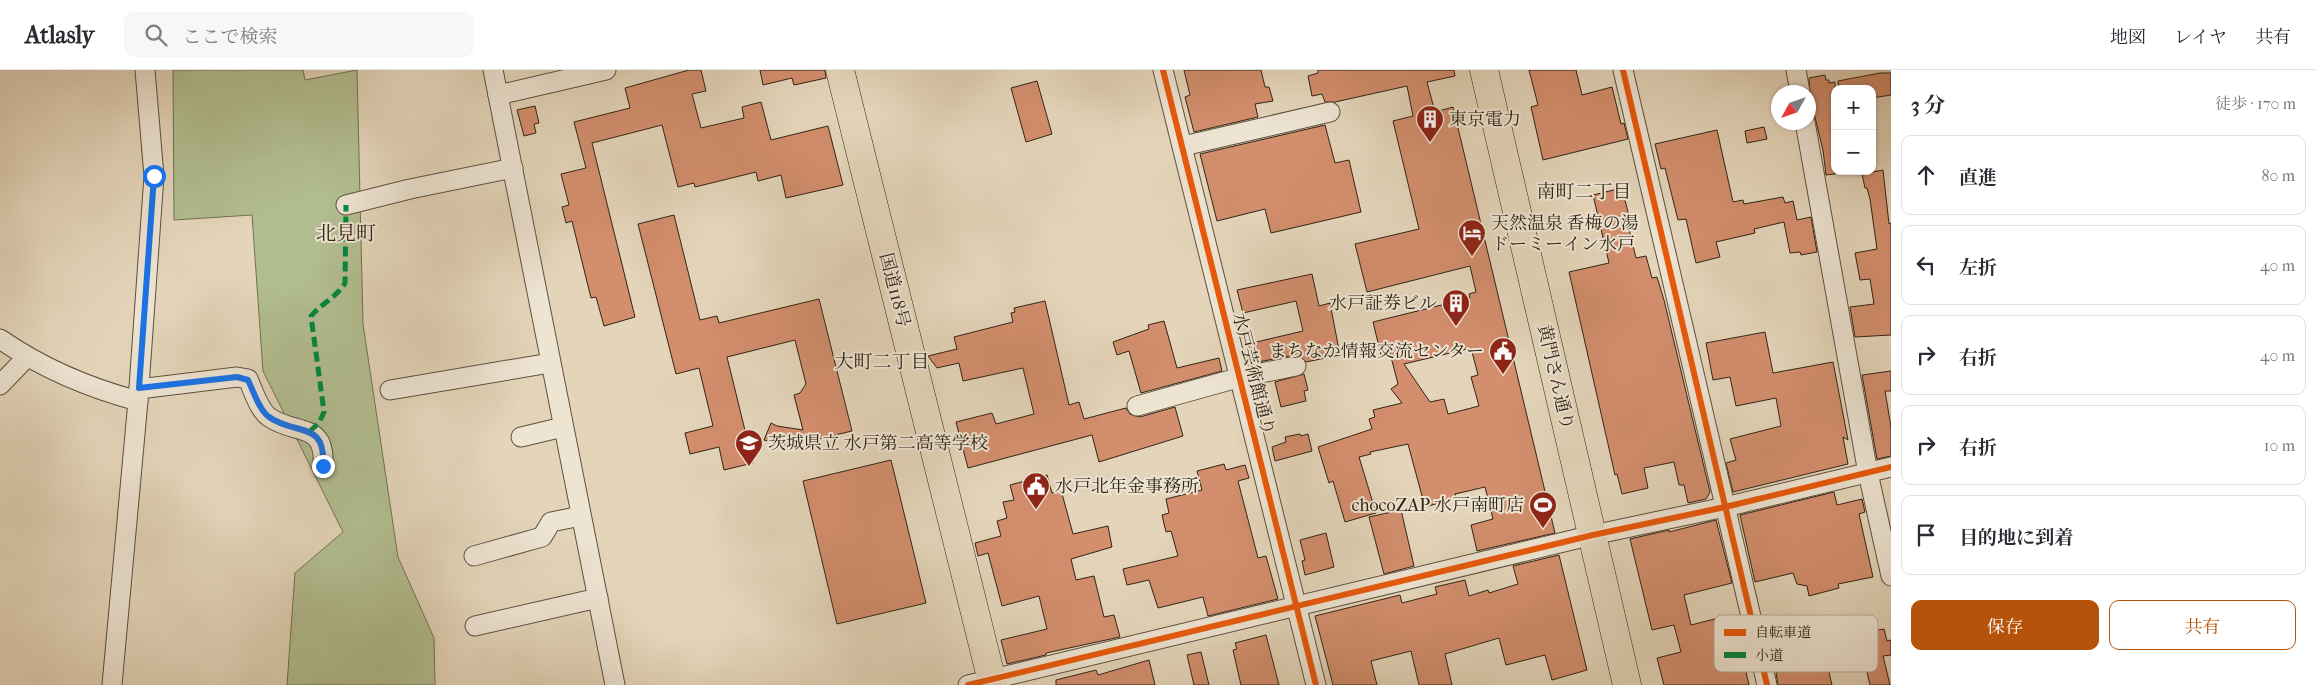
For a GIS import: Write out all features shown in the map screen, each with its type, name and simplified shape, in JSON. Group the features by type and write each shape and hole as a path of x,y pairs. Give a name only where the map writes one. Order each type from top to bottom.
{"highway":[{"name":"国道118号","path":"840,70 984,683"},
{"name":"黄門さん通り","path":"1484,70 1627,685"}],"street":[{"path":"112,685 139,394 154,176 145,70"},
{"path":"492,70 615,685"},
{"path":"498,95 606,70"},
{"name":"水戸芸術館通り","path":"1163,70 1316,685"},
{"path":"1622,70 1750,615"},
{"path":"1796,70 1799,85"},
{"path":"1183,146 1330,112"},
{"path":"1806,130 1868,473 1891,576"},
{"path":"346,205 410,189 512,168"},
{"path":"0,339 27,357 98,390 139,394 237,377 248,380 267,416 310,431 320,440 324,452 323,466"},
{"path":"0,384 27,357"},
{"path":"390,390 550,363"},
{"path":"1137,406 1240,377 1296,366"},
{"path":"521,437 563,427"},
{"path":"984,683 1593,534 1725,508 1891,467"},
{"path":"474,556 542,537 551,522 581,516"},
{"path":"475,626 598,598"},
{"path":"1764,672 1767,685"}],"green space":[{"path":"173,70 303,70 305,80 357,70 363,324 398,557 434,638 435,685 287,685 295,573 343,532 263,371 252,215 174,220"}],"building":[{"path":"689,70 701,70 706,91 692,94 701,128 744,118 742,107 761,102 771,140 828,126 843,185 786,198 781,175 758,181 756,172 695,187 694,183 678,187 662,125 592,143 635,317 604,326 596,297 591,298 572,221 566,223 562,207 569,205 561,174 586,168 574,122 630,108 625,88"},
{"path":"760,70 825,70 826,78 794,85 792,78 763,85"},
{"path":"1184,70 1261,70 1265,87 1269,87 1273,101 1255,104 1258,117 1194,132 1185,97 1190,95"},
{"path":"1318,70 1454,70 1455,76 1427,82 1435,112 1453,107 1555,533 1477,551 1471,525 1493,519 1485,487 1455,494 1456,498 1425,507 1408,444 1370,452 1371,454 1359,457 1376,513 1345,522 1333,481 1329,483 1318,447 1372,429 1369,419 1375,417 1373,410 1402,403 1391,389 1398,384 1390,353 1381,355 1373,322 1470,298 1469,294 1476,292 1470,266 1367,292 1355,244 1419,229 1393,121 1413,116 1407,86 1335,102 1325,102 1322,94 1312,96 1308,76 1318,73","holes":["1471,348 1478,375 1471,377 1479,406 1448,414 1444,399 1430,402 1404,364"]},
{"path":"1529,70 1576,70 1582,95 1612,87 1621,124 1624,123 1628,139 1543,160 1531,107 1538,105"},
{"path":"1880,73 1891,73 1891,95 1876,97 1876,85 1838,85 1838,81"},
{"path":"1825,75 1829,83 1835,82 1835,85 1831,85 1831,174 1826,175 1823,150 1816,121 1816,85 1809,85 1809,78"},
{"path":"1037,81 1052,134 1026,142 1011,88"},
{"path":"535,106 539,123 534,124 536,133 524,136 517,110"},
{"path":"1325,125 1335,163 1349,160 1361,212 1271,233 1265,209 1217,221 1200,154"},
{"path":"1764,127 1767,139 1747,143 1745,131"},
{"path":"1717,130 1733,202 1743,200 1744,204 1783,197 1785,203 1793,201 1797,220 1811,217 1817,252 1801,255 1800,252 1790,253 1784,222 1754,229 1755,233 1716,242 1720,257 1696,263 1686,219 1678,220 1665,168 1661,169 1655,144"},
{"path":"1883,170 1889,224 1891,223 1891,335 1855,337 1850,307 1874,304 1870,279 1860,280 1855,253 1877,249 1870,199 1862,175 1876,175 1876,171"},
{"path":"1622,188 1631,224 1628,225 1636,258 1646,256 1652,278 1657,277 1664,300 1710,492 1706,499 1688,503 1684,485 1679,485 1674,462 1644,468 1648,488 1622,494 1617,474 1615,475 1569,272 1609,263 1593,195"},
{"path":"674,215 700,320 717,316 719,323 819,299 852,431 788,446 764,440 771,423 777,426 803,430 794,395 800,393 806,384 795,340 727,357 753,463 724,470 719,447 690,454 685,433 713,426 699,368 676,374 638,224"},
{"path":"1312,274 1319,306 1330,303 1340,355 1306,362 1300,356 1294,355 1253,363 1248,344 1303,331 1296,301 1243,313 1237,290"},
{"path":"1045,301 1069,405 1079,402 1084,419 1126,408 1130,414 1140,417 1175,407 1183,436 1099,462 1092,435 968,468 956,422 992,413 996,424 1034,414 1023,368 963,381 959,363 937,368 928,356 957,349 954,337 1013,322 1011,313 1015,312 1014,308"},
{"path":"1164,321 1177,368 1219,358 1222,371 1141,393 1129,351 1117,355 1113,342 1149,329 1148,325"},
{"path":"1765,332 1773,373 1833,362 1848,440 1843,437 1848,464 1733,492 1726,463 1736,460 1730,439 1781,426 1776,398 1736,406 1730,377 1713,380 1706,343"},
{"path":"1891,371 1891,391 1885,391 1891,427 1891,456 1877,459 1862,375"},
{"path":"1304,374 1308,390 1304,391 1306,401 1281,407 1275,382"},
{"path":"1300,434 1301,436 1308,434 1312,451 1275,461 1272,447 1286,442 1285,437"},
{"path":"891,460 926,603 837,624 803,481"},
{"path":"1224,464 1226,470 1245,465 1249,478 1238,481 1258,558 1266,556 1278,599 1208,616 1203,597 1158,608 1149,580 1127,585 1123,569 1178,556 1171,531 1166,532 1162,515 1169,513 1166,499 1202,490 1197,471"},
{"path":"1047,475 1052,493 1061,490 1073,534 1108,526 1112,547 1071,559 1076,580 1094,576 1104,617 1114,615 1120,637 1046,653 1046,655 1007,664 1001,640 1047,629 1039,596 1002,606 988,553 978,556 975,543 1001,536 997,521 1007,518 1003,502 1014,500 1010,485"},
{"path":"1834,492 1837,505 1862,499 1865,512 1859,514 1873,577 1838,584 1839,588 1809,596 1807,586 1797,584 1793,573 1755,582 1740,515"},
{"path":"1401,510 1414,566 1384,574 1369,517"},
{"path":"1716,520 1732,583 1684,595 1691,625 1714,619 1714,672 1746,672 1749,685 1664,685 1657,658 1681,652 1674,625 1652,630 1630,539 1669,530 1669,532"},
{"path":"1326,533 1334,567 1305,575 1302,561 1305,560 1300,540"},
{"path":"1559,555 1587,670 1552,680 1545,655 1506,665 1499,638 1445,654 1452,685 1419,685 1411,651 1371,661 1377,685 1333,685 1315,616 1400,595 1402,603 1437,594 1435,587 1465,580 1469,596 1488,590 1489,593 1518,584 1513,566"},
{"path":"1884,629 1887,641 1891,640 1891,655 1883,656 1890,685 1870,685 1867,672 1878,672 1878,630"},
{"path":"1266,635 1279,685 1241,685 1233,650 1237,649 1235,643"},
{"path":"1201,652 1209,685 1194,685 1187,655"},
{"path":"1149,660 1155,685 1056,685 1056,680 1096,670 1098,675"},
{"path":"1829,672 1832,685 1778,685 1777,673"}],"marked path":[{"path":"310,431 319,423 324,412 311,316 338,292 345,283 346,205"}],"cycle path":[{"path":"1163,70 1316,685"},
{"path":"1623,70 1751,615"},
{"path":"968,685 1593,535 1725,507 1891,467"},
{"path":"1764,672 1767,685"}],"place":[{"name":"東京電力","path":"1430,143"},
{"name":"天然温泉 香梅の湯 ドーミーイン水戸","path":"1472,257"},
{"name":"水戸証券ビル","path":"1456,327"},
{"name":"まちなか情報交流センター","path":"1503,375"},
{"name":"茨城県立 水戸第二高等学校","path":"749,467"},
{"name":"水戸北年金事務所","path":"1036,510"},
{"name":"chocoZAP 水戸南町店","path":"1543,529"}],"district":[{"name":"南町二丁目","path":"1584,191"},
{"name":"北見町","path":"346,233"},
{"name":"大町二丁目","path":"882,361"}],"route":[{"path":"154,176 139,388 237,377 248,380 267,416 310,431 320,440 324,452 323,466"}]}
